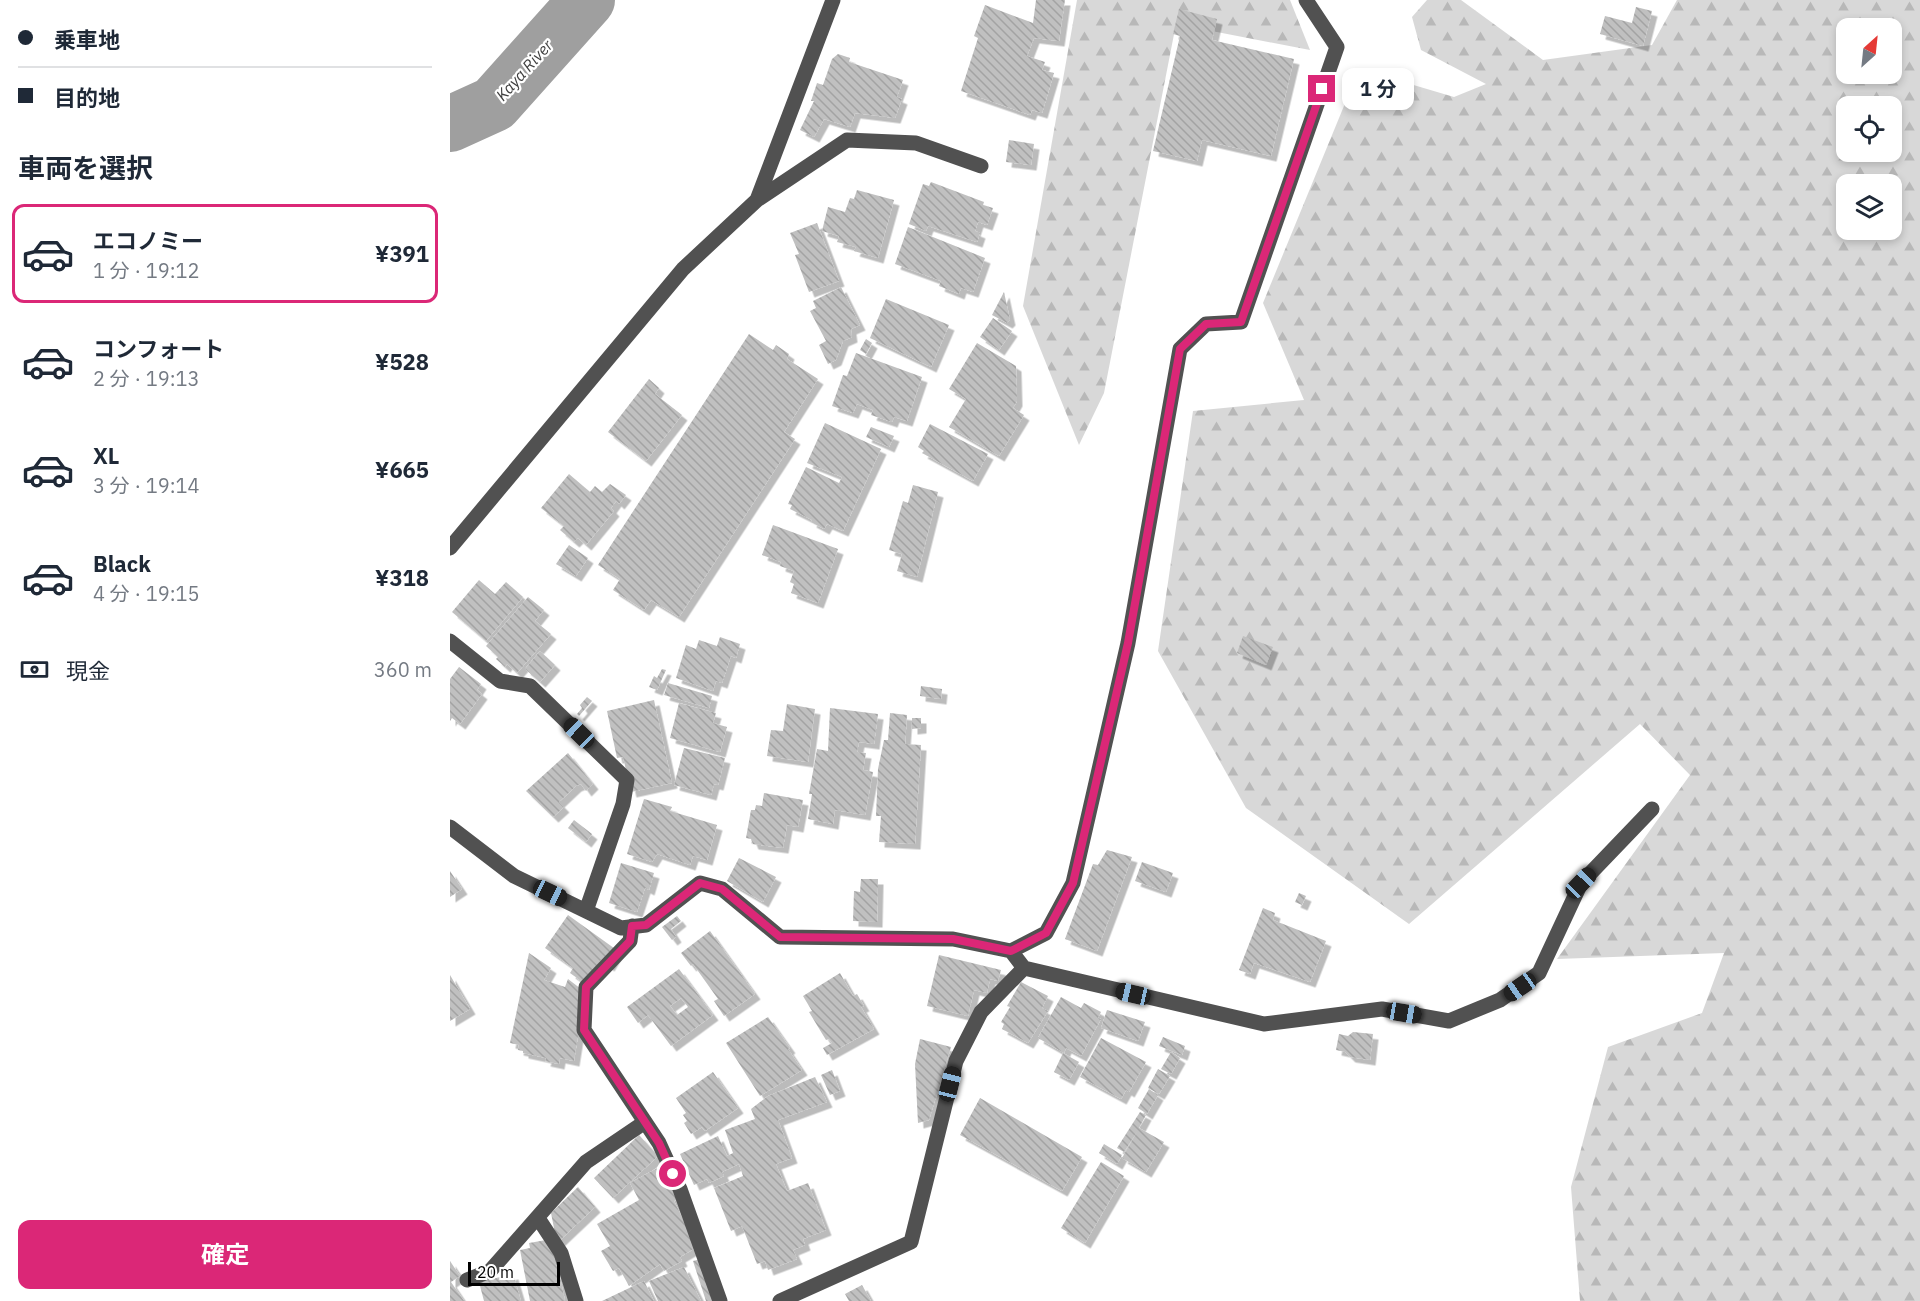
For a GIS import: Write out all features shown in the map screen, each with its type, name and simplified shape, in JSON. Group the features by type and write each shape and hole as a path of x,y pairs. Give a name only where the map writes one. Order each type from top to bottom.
{"street":[{"path":"757,200 833,0"},
{"path":"450,827 514,876 621,928 646,925 700,883 722,889 780,937 953,939 1011,951 1046,933 1073,883 1128,643 1180,349 1206,324 1241,322 1337,47 1306,0"},
{"path":"450,548 683,269 757,200 847,140 916,143 981,166"},
{"path":"450,641 500,681 530,686 627,780 623,804 586,911"},
{"path":"1011,951 1024,968 1264,1024 1382,1009 1449,1021 1500,1000 1539,973 1581,883 1652,809"},
{"path":"632,926 630,941 586,987 584,1030 659,1143 680,1190 720,1301"},
{"path":"780,1301 911,1242 956,1061 981,1012 1024,968"},
{"path":"467,1280 490,1271 586,1162 645,1122"},
{"path":"538,1218 561,1253 576,1301"}],"green space":[{"path":"1077,0 1290,0 1310,50 1176,24 1104,393 1079,445 1023,306"},
{"path":"1427,0 1461,0 1543,60 1652,45 1677,0 1920,0 1920,1301 1580,1301 1571,1187 1608,1047 1702,1013 1724,953 1557,959 1690,775 1640,724 1409,924 1246,808 1158,651 1193,411 1304,400 1263,303 1353,84 1373,73 1454,97 1486,84 1421,50 1412,17"}],"building":[{"path":"1036,0 1065,0 1059,41 1034,38 1027,56 1045,62 1042,70 1054,73 1042,113 1032,110 1030,115 961,91 978,38 974,36 985,5 1033,23"},
{"path":"1636,7 1652,11 1643,46 1600,34 1605,16 1632,23"},
{"path":"1179,9 1217,19 1212,40 1294,59 1271,156 1202,140 1197,161 1153,151 1180,36 1173,34"},
{"path":"838,54 850,58 849,62 903,80 897,97 902,99 895,118 855,113 850,127 824,119 814,137 800,130 814,101 811,101 817,83 823,85 832,59"},
{"path":"1009,140 1034,144 1031,165 1006,162"},
{"path":"931,182 984,202 983,205 993,208 987,225 978,222 975,231 980,233 977,242 928,226 926,231 909,224 923,184 929,186"},
{"path":"857,190 894,200 878,258 854,251 856,247 837,242 839,236 822,231 828,207 845,212 850,198 854,199"},
{"path":"817,223 839,281 809,292 795,255 799,254 790,233"},
{"path":"908,227 985,258 973,292 961,288 959,294 939,286 941,281 895,264"},
{"path":"841,287 860,325 851,329 852,337 843,341 836,360 828,364 819,345 826,341 810,311 816,308 813,301"},
{"path":"1004,292 1010,320 1007,323 992,315"},
{"path":"886,299 949,325 931,367 870,338"},
{"path":"993,318 1012,331 999,350 980,337"},
{"path":"749,334 773,350 776,345 789,354 787,359 818,379 784,432 795,439 679,617 651,600 644,610 613,590 620,579 598,565"},
{"path":"866,339 872,343 866,354 860,350"},
{"path":"977,343 1016,366 1017,401 1013,408 1024,415 999,456 949,427 966,399 949,389"},
{"path":"856,353 922,377 907,421 894,417 892,422 871,415 873,410 857,404 853,413 832,406 843,375 847,376"},
{"path":"649,379 659,388 655,394 682,415 646,461 608,432"},
{"path":"825,423 881,449 843,531 827,524 824,529 790,509 792,505 788,504 806,467 839,483 842,477 807,463"},
{"path":"930,424 988,454 973,481 922,453 924,451 918,447"},
{"path":"871,427 894,436 889,447 866,437"},
{"path":"569,474 590,492 595,486 602,492 610,484 626,495 619,504 616,501 611,508 614,511 586,545 578,538 574,542 560,530 564,526 541,508"},
{"path":"913,485 938,492 917,577 897,571 902,554 889,550 903,501 908,503"},
{"path":"773,525 838,549 818,603 791,593 794,584 790,582 794,571 780,566 781,562 762,555"},
{"path":"569,545 588,558 576,576 556,564"},
{"path":"479,580 495,594 506,582 523,597 486,641 452,612"},
{"path":"528,597 544,610 535,621 551,634 517,673 507,664 505,667 486,646"},
{"path":"1243,636 1273,647 1266,665 1237,653"},
{"path":"720,637 740,644 736,658 731,656 722,683 716,681 713,691 676,678 686,645 696,649 699,640 717,646"},
{"path":"540,651 555,665 540,682 525,669"},
{"path":"459,667 481,684 477,690 482,694 460,724 452,718 450,721 450,679"},
{"path":"662,669 666,670 657,690 649,687 654,676 657,678"},
{"path":"668,683 712,696 709,708 664,695"},
{"path":"921,686 942,689 941,699 920,696"},
{"path":"587,697 592,701 579,716 577,714 582,708 580,705"},
{"path":"654,700 672,783 631,792 623,757 617,758 607,711"},
{"path":"679,703 716,713 713,723 727,727 720,752 670,738"},
{"path":"787,704 815,709 808,762 767,756 771,730 783,731"},
{"path":"830,708 878,714 874,744 859,742 857,752 866,753 863,770 873,772 865,815 835,810 833,824 808,819 812,794 809,794 817,749 828,751"},
{"path":"890,713 907,715 905,744 921,745 915,844 879,842 881,816 876,816 878,769 884,740 888,740"},
{"path":"912,718 921,718 921,728 912,729"},
{"path":"684,748 725,758 718,785 714,784 711,795 674,785"},
{"path":"568,753 593,784 586,791 581,784 576,786 559,802 564,807 553,817 526,791"},
{"path":"764,793 803,800 798,827 787,825 783,848 753,844 751,839 746,838 751,810 755,810 756,805 762,806"},
{"path":"644,799 672,807 670,811 717,825 707,860 693,856 690,865 657,854 652,862 627,854"},
{"path":"574,820 592,834 586,842 568,828"},
{"path":"1107,850 1132,857 1097,951 1065,939 1093,864 1098,865"},
{"path":"739,858 776,877 763,902 727,881"},
{"path":"1142,862 1173,873 1166,892 1135,881"},
{"path":"621,863 654,873 649,890 645,888 637,912 609,903"},
{"path":"450,871 462,889 450,897"},
{"path":"861,879 878,879 877,922 853,921 854,891 860,892"},
{"path":"1299,893 1306,896 1302,905 1295,902"},
{"path":"1263,908 1275,913 1273,920 1326,941 1310,982 1254,963 1250,974 1239,970"},
{"path":"568,915 618,951 609,966 601,960 584,983 570,973 573,968 545,948"},
{"path":"677,916 681,921 671,929 676,937 672,940 662,927"},
{"path":"710,931 755,994 724,1016 714,1001 718,999 693,964 691,966 681,953"},
{"path":"529,953 551,968 544,980 565,987 568,979 585,992 574,1061 560,1058 559,1064 545,1061 546,1058 523,1053 518,1050 519,1045 510,1043"},
{"path":"939,955 1001,970 998,981 990,979 987,993 974,990 968,1016 927,1006"},
{"path":"679,969 713,1015 671,1046 648,1015 638,1023 627,1007","holes":["681,998 688,1007 677,1015 670,1006"]},
{"path":"840,973 853,996 857,994 864,1006 861,1007 874,1029 827,1055 823,1048 832,1043 829,1039 826,1040 809,1012 812,1011 803,996"},
{"path":"450,975 470,1009 450,1021"},
{"path":"1021,982 1048,996 1042,1008 1048,1011 1028,1043 1002,1029 1004,1024 1001,1022"},
{"path":"1061,997 1081,1008 1084,1003 1101,1012 1098,1018 1101,1019 1081,1056 1066,1048 1064,1053 1038,1038"},
{"path":"1107,1010 1145,1022 1138,1041 1101,1028"},
{"path":"768,1017 802,1070 760,1096 726,1043"},
{"path":"1353,1032 1373,1034 1370,1060 1350,1057 1345,1052 1336,1050 1339,1034 1348,1036"},
{"path":"1163,1037 1185,1046 1182,1055 1159,1046"},
{"path":"1101,1038 1146,1062 1129,1092 1126,1090 1121,1099 1080,1077"},
{"path":"920,1039 951,1047 929,1120 918,1123 915,1064"},
{"path":"1171,1052 1180,1058 1171,1074 1161,1069"},
{"path":"1063,1053 1079,1062 1069,1080 1054,1072"},
{"path":"1158,1069 1170,1076 1159,1094 1148,1088"},
{"path":"832,1070 840,1091 830,1095 821,1075"},
{"path":"713,1072 738,1108 705,1131 702,1127 691,1134 684,1123 687,1121 683,1115 686,1113 676,1098"},
{"path":"815,1077 827,1102 778,1120 792,1158 776,1164 787,1191 808,1183 826,1230 803,1239 805,1245 793,1250 797,1259 768,1270 765,1261 757,1264 742,1226 731,1231 714,1188 743,1176 739,1164 722,1172 724,1176 709,1183 707,1179 694,1185 680,1154 718,1136 727,1156 733,1153 725,1130 755,1119 751,1109 768,1096"},
{"path":"1149,1089 1158,1095 1147,1114 1138,1108"},
{"path":"980,1098 1082,1157 1062,1191 960,1135"},
{"path":"1140,1112 1146,1115 1139,1128 1164,1142 1146,1172 1122,1158 1137,1132 1124,1152 1117,1148"},
{"path":"639,1135 658,1156 613,1198 594,1178"},
{"path":"1104,1144 1122,1155 1117,1164 1099,1153"},
{"path":"1101,1162 1124,1176 1085,1243 1061,1228"},
{"path":"661,1166 679,1198 674,1201 697,1247 680,1257 682,1261 664,1271 660,1264 629,1286 619,1268 613,1271 601,1251 610,1246 597,1224 639,1200 630,1183"},
{"path":"578,1187 595,1207 557,1243 551,1213"},
{"path":"552,1239 565,1301 530,1301 520,1250 530,1248 529,1243"},
{"path":"701,1259 715,1301 706,1301 693,1261"},
{"path":"450,1261 460,1276 451,1282 464,1301 450,1301"},
{"path":"684,1267 701,1301 658,1301 649,1281"},
{"path":"513,1274 521,1301 484,1301 479,1282"},
{"path":"644,1281 654,1301 602,1301"},
{"path":"862,1285 871,1301 849,1301 845,1294"}],"waterway":[{"name":"Kaya River","path":"450,124 494,104 587,0"}],"route":[{"path":"673,1174 659,1143 584,1030 586,987 630,941 632,926 646,925 700,883 722,889 780,937 953,939 1011,951 1046,933 1073,883 1128,643 1180,349 1206,324 1241,322 1322,89"}]}
